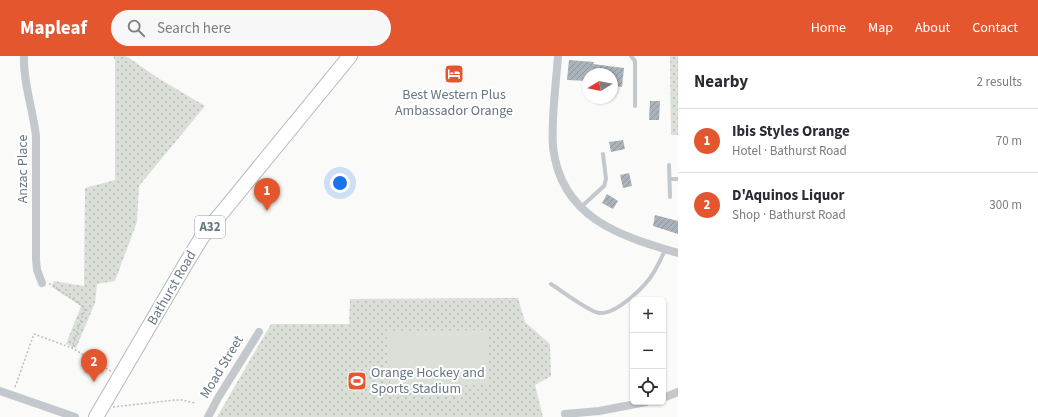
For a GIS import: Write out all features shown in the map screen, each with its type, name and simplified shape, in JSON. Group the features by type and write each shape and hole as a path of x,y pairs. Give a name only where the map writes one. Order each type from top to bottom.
{"highway":[{"name":"Bathurst Road","path":"96,417 202,237 350,56"}],"street":[{"name":"Anzac Place","path":"24,56 25,83 34,117 36,136 36,259 37,270 42,283"},
{"path":"558,56 553,124 554,152 565,184 580,207 591,217 614,231 678,253"},
{"name":"Moad Street","path":"208,417 218,398 259,332"},
{"path":"0,391 75,417"},
{"path":"666,397 678,392"},
{"path":"565,414 599,411 630,405"}],"lane":[{"path":"631,56 635,61 635,106"},
{"path":"580,207 604,186 606,179 603,154"},
{"path":"669,165 670,197"},
{"path":"670,179 678,179"},
{"path":"551,284 593,311 605,313 628,300 642,287 654,273 666,249"}],"path":[{"path":"42,283 51,284 85,308 72,348"},
{"path":"15,387 34,334 72,348 112,372"},
{"path":"104,404 113,407 175,400 195,403"}],"shaded area":[{"path":"113,56 126,56 158,78 205,106 139,186 137,222 115,281 97,284 95,303 76,348 66,344 81,306 52,287 54,281 84,286 85,188 115,180 115,60"},
{"path":"670,56 678,56 678,135 671,135"},
{"path":"518,298 525,322 550,344 551,376 535,385 543,417 217,417 271,324 349,324 350,299"},
{"path":"487,330 488,385 390,387 389,331"}],"building":[{"path":"569,60 594,62 593,64 624,68 622,87 618,87 618,68 582,68 582,81 567,80"},
{"path":"650,101 660,101 659,120 649,120"},
{"path":"623,140 625,149 611,152 609,142"},
{"path":"629,173 632,186 623,188 620,175"},
{"path":"607,194 618,201 613,209 602,203"},
{"path":"655,215 678,221 678,234 653,226"}],"place":[{"name":"Best Western Plus Ambassador Orange","path":"454,74"},
{"name":"Ibis Styles Orange","path":"267,211"},
{"name":"Orange Hockey and Sports Stadium","path":"357,381"},
{"name":"D'Aquinos Liquor","path":"94,382"}]}
